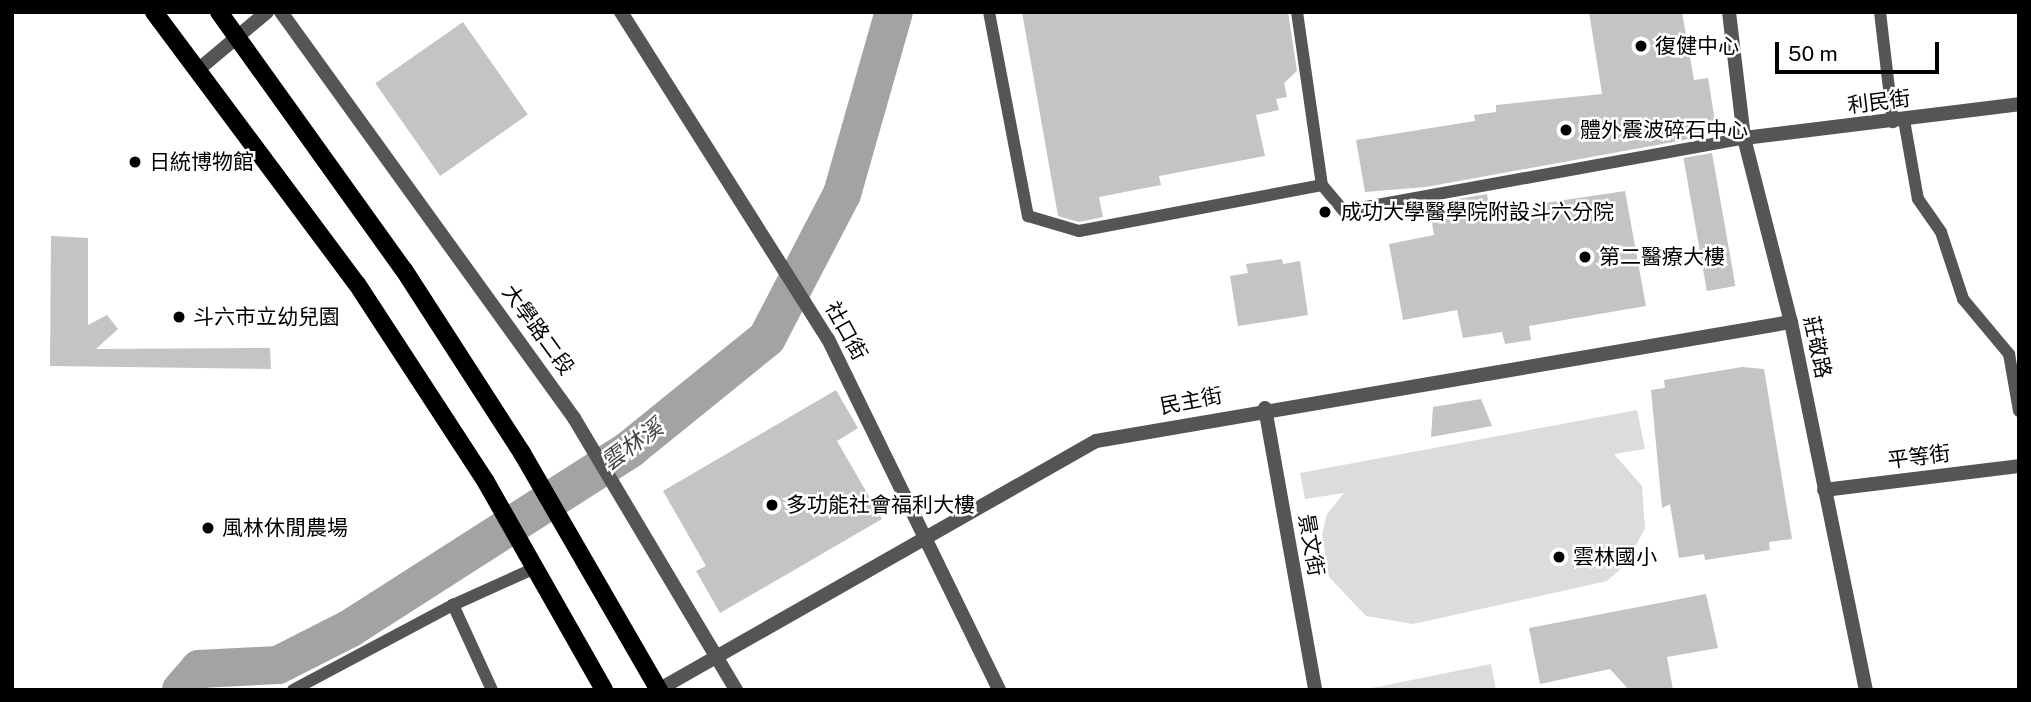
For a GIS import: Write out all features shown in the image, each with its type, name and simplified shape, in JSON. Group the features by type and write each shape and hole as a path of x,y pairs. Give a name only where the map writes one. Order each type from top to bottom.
{"main road":[{"path":"154,12 357,284 486,482 604,690"},
{"path":"219,12 241,39 522,453 659,690"}],"street":[{"path":"199,69 241,39 267,12"},
{"name":"大學路二段","path":"281,12 574,418 625,499 736,690"},
{"name":"社口街","path":"621,12 769,240 828,339 927,534 999,690"},
{"name":"莊敬路","path":"1729,12 1744,138 1791,322 1866,690"},
{"name":"利民街","path":"1744,138 1899,121 2019,103"},
{"name":"民主街","path":"659,690 715,654 1096,441 1265,408 1791,322"},
{"name":"景文街","path":"1265,408 1315,690"},
{"name":"平等街","path":"1824,490 2019,466"}],"lane":[{"path":"989,12 1028,216 1079,231 1322,185"},
{"path":"1297,12 1322,185 1343,211 1744,138"},
{"path":"1880,12 1899,121 1918,199 1941,232 1963,299 2009,354 2019,411"},
{"path":"293,690 532,561"},
{"path":"453,605 492,690"}],"shaded area":[{"path":"1637,410 1645,449 1614,454 1642,486 1645,529 1624,566 1607,581 1413,624 1366,616 1329,577 1322,534 1327,514 1344,493 1305,499 1300,473"},
{"path":"1491,664 1496,690 1362,690"}],"building":[{"path":"1022,12 1288,12 1297,71 1284,83 1287,97 1276,99 1279,110 1256,115 1265,156 1159,176 1161,185 1099,197 1103,217 1079,222 1058,216"},
{"name":"體外震波碎石中心","path":"1589,12 1682,12 1694,80 1708,78 1717,134 1426,187 1365,192 1356,140 1475,121 1474,115 1496,112 1496,105 1602,94"},
{"path":"463,22 528,115 440,176 375,83"},
{"path":"1712,153 1735,286 1707,291 1683,158"},
{"path":"1625,191 1646,306 1529,326 1531,340 1505,344 1502,332 1463,338 1457,310 1403,320 1389,244 1434,235 1429,204 1487,194 1493,224 1527,218 1524,206"},
{"path":"51,236 88,238 88,325 107,315 118,329 96,349 270,348 271,369 50,366"},
{"path":"1282,259 1283,264 1300,261 1308,315 1238,326 1230,276 1248,273 1246,264"},
{"path":"1742,367 1764,369 1792,539 1769,542 1770,550 1705,560 1704,554 1679,558 1670,504 1662,508 1651,390 1665,388 1664,380"},
{"name":"多功能社會福利大樓","path":"836,390 858,428 837,441 882,519 720,613 696,571 706,566 663,491"},
{"path":"1481,399 1492,426 1431,437 1433,407"},
{"path":"1706,594 1718,648 1667,657 1673,690 1629,690 1610,669 1540,684 1529,628"}],"waterway":[{"name":"雲林溪","path":"181,690 199,669 278,665 349,629 630,449 767,338 842,194 894,12"}],"place":[{"name":"復健中心","path":"1641,46"},
{"name":"體外震波碎石中心","path":"1566,130"},
{"name":"日統博物館","path":"135,162"},
{"name":"成功大學醫學院附設斗六分院","path":"1325,212"},
{"name":"第二醫療大樓","path":"1585,257"},
{"name":"斗六市立幼兒園","path":"179,317"},
{"name":"多功能社會福利大樓","path":"772,505"},
{"name":"風林休閒農場","path":"208,528"},
{"name":"雲林國小","path":"1559,557"}]}
